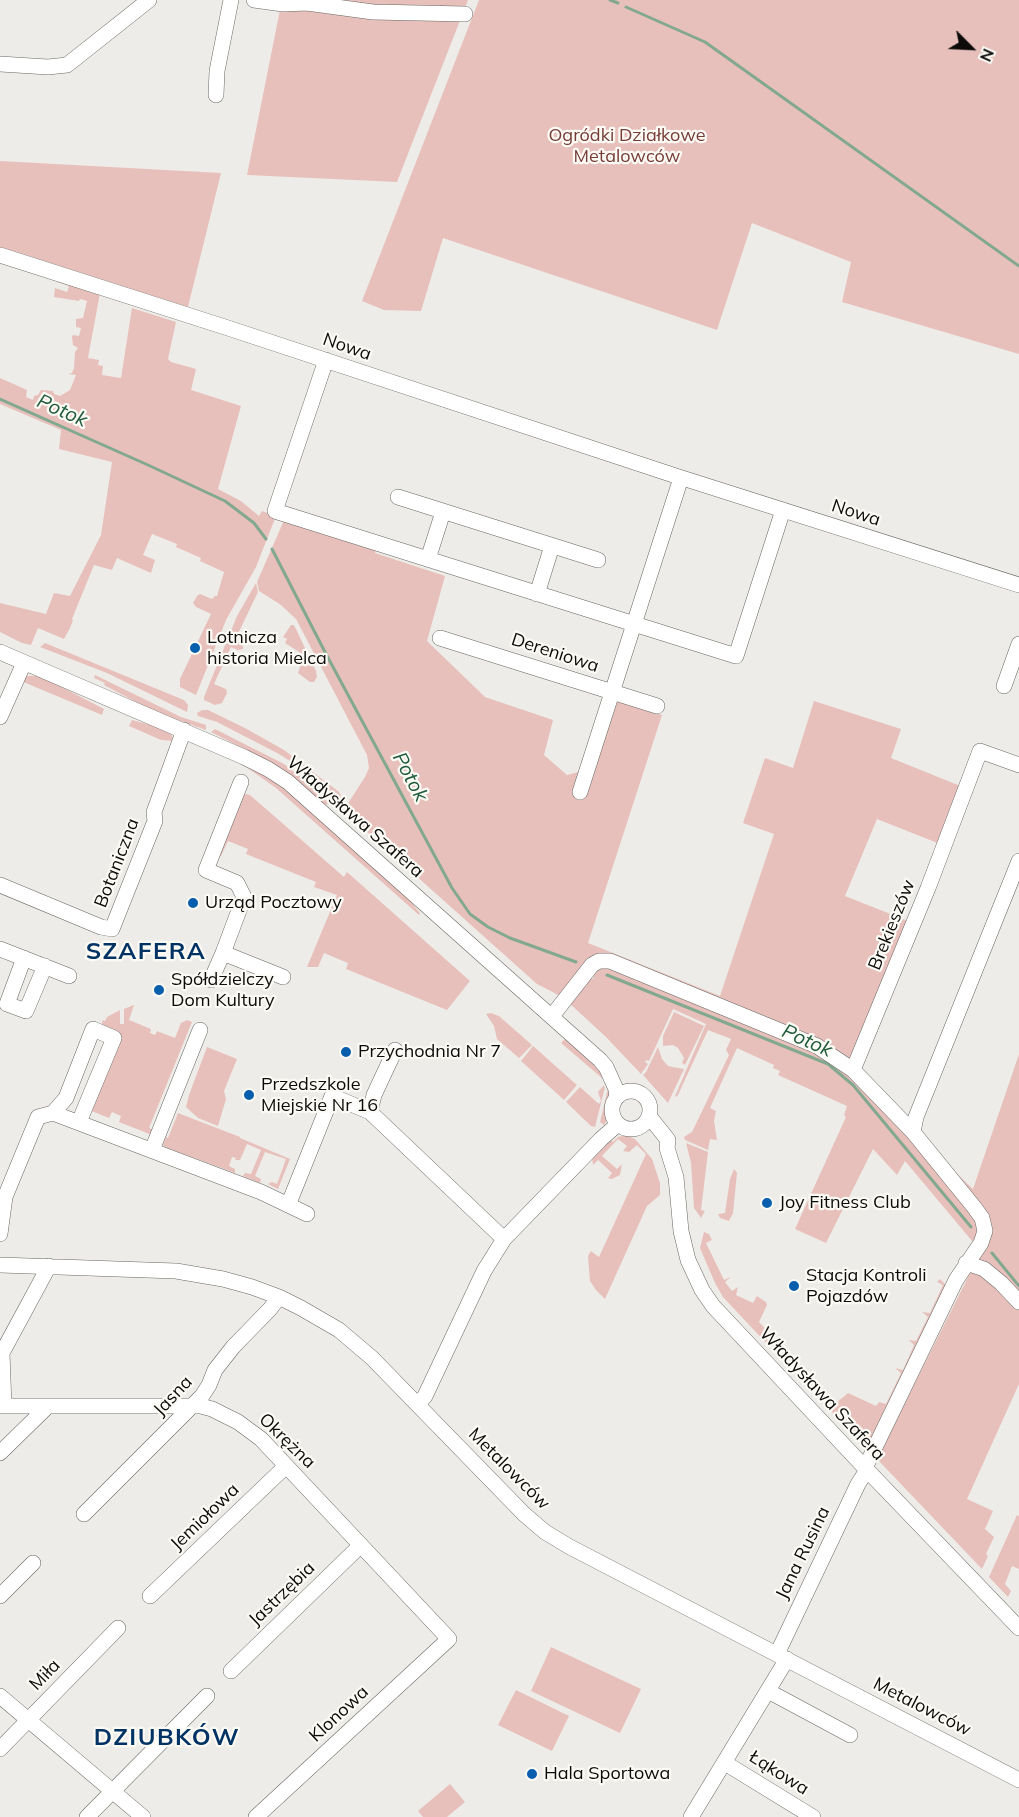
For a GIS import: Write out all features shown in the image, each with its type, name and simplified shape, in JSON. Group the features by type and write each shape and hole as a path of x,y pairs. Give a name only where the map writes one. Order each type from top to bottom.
{"street":[{"path":"0,64 48,68 67,65 149,0"},
{"path":"216,95 217,71 231,0"},
{"path":"254,0 284,4 323,5 373,12 465,14"},
{"name":"Nowa","path":"0,255 681,478 1019,585"},
{"path":"326,360 275,511 736,656 783,510"},
{"path":"580,792 681,478"},
{"path":"398,497 598,560"},
{"path":"428,559 443,512"},
{"path":"537,594 552,546"},
{"name":"Dereniowa","path":"440,638 657,706"},
{"path":"1004,686 1019,644"},
{"name":"Władysława Szafera","path":"0,652 253,761 288,782 552,1016 606,1068 617,1096"},
{"path":"0,717 24,663"},
{"name":"Botaniczna","path":"0,885 101,927 112,929 155,821 154,812 184,730"},
{"name":"Brekieszów","path":"854,1070 928,888 980,751 1019,765"},
{"path":"211,980 244,897 237,883 206,870 241,782"},
{"path":"913,1132 916,1117 1019,861"},
{"path":"0,949 69,976"},
{"path":"223,953 283,977"},
{"path":"24,958 7,1004 26,1011 45,966"},
{"path":"552,1016 592,965 599,961 610,961 817,1046 854,1070 913,1132 974,1206 985,1232 981,1243 956,1280 866,1469"},
{"path":"53,1113 66,1098 93,1029 114,1038 79,1122"},
{"path":"152,1150 200,1030"},
{"path":"370,1112 374,1095 395,1050"},
{"name":"Władysława Szafera","path":"606,1068 613,1070 633,1091"},
{"path":"633,1091 644,1095 650,1105 649,1116 638,1128 627,1129 618,1124 612,1113 617,1096 633,1091"},
{"path":"289,1203 332,1096 370,1112 504,1239"},
{"path":"0,1234 5,1197 38,1117 53,1113 289,1203 307,1214"},
{"name":"Władysława Szafera","path":"649,1116 668,1140 667,1148 676,1177 684,1244 688,1260 702,1290 731,1326 1019,1628"},
{"path":"418,1404 425,1396 484,1270 504,1239 618,1124"},
{"path":"638,1128 649,1134 660,1147 667,1148"},
{"path":"968,1261 984,1269 1001,1282 1019,1302"},
{"name":"Metalowców","path":"0,1265 176,1270 223,1279 279,1297 339,1330 372,1358 524,1514 545,1532 1019,1780"},
{"path":"2,1407 2,1353 49,1266"},
{"name":"Jasna","path":"84,1514 202,1396 215,1370 279,1297"},
{"name":"Okrężna","path":"2,1407 191,1406 212,1408 238,1422 261,1439 448,1639"},
{"path":"0,1453 47,1407"},
{"name":"Jemiołowa","path":"150,1596 286,1466"},
{"name":"Jana Rusina","path":"782,1656 866,1469"},
{"name":"Jastrzębia","path":"231,1671 361,1545"},
{"path":"0,1596 33,1563"},
{"name":"Miła","path":"0,1749 118,1628"},
{"name":"Klonowa","path":"256,1817 448,1639"},
{"name":"Łąkowa","path":"691,1817 768,1691 782,1656"},
{"path":"768,1691 850,1734"},
{"path":"0,1696 143,1817"},
{"path":"87,1817 207,1696"},
{"name":"Łąkowa","path":"725,1762 813,1817"}],"green space":[{"path":"282,0 468,0 397,182 247,175"},
{"name":"Ogródki Działkowe Metalowców","path":"479,0 1019,0 1019,354 842,302 851,262 752,223 717,330 443,238 421,311 384,310 362,301"},
{"path":"0,161 221,173 188,307 0,247"},
{"path":"59,280 100,293 88,358 99,360 98,365 103,366 102,375 121,378 132,308 176,322 168,359 171,362 196,369 191,390 241,406 218,489 241,501 259,516 262,511 276,516 256,567 226,620 196,695 180,687 180,679 211,614 196,607 193,603 200,594 212,599 217,596 224,572 176,547 177,544 152,534 143,555 155,560 151,573 117,558 112,570 94,565 64,639 38,628 31,645 0,632 0,603 46,614 54,593 70,596 101,535 112,462 59,449 61,430 0,404 0,378 27,390 26,397 33,400 41,390 53,391 54,394 60,396 70,390 76,375 68,374 72,373 74,368 75,352 78,348 73,345 72,337 73,335 79,336 81,328 76,327 76,319 83,318 87,301 54,297 55,288 67,292 69,286 57,282"},
{"path":"285,518 377,547 375,553 445,576 427,641 485,697 553,720 544,755 567,775 578,772 588,776 618,701 662,715 588,943 720,996 774,834 743,823 765,758 793,768 814,701 901,729 891,758 963,787 940,844 877,819 845,896 908,921 856,1059 862,1075 905,1124 973,1189 1019,1054 1019,1384 967,1499 993,1511 985,1529 994,1537 982,1569 877,1459 968,1277 983,1254 905,1161 897,1175 873,1149 826,1243 795,1229 846,1117 844,1115 847,1106 778,1075 780,1071 773,1068 774,1065 737,1048 710,1108 716,1111 714,1121 717,1140 710,1139 708,1150 685,1140 684,1137 692,1132 729,1055 726,1050 731,1039 708,1030 677,1097 675,1096 706,1024 673,1009 649,1061 645,1062 648,1064 641,1074 569,1003 590,977 593,979 594,977 581,969 562,997 537,984 348,815 345,808 369,768 367,755 296,619 281,605 259,591 257,582"},
{"path":"256,583 258,592 236,638 243,649 238,650 231,647 214,684 226,689 227,693 222,703 215,705 204,700 204,697 237,616"},
{"path":"291,625 294,625 316,671 317,677 314,682 310,682 298,673 304,655 285,643 287,639 283,637"},
{"path":"45,643 184,700 188,705 187,712 107,673 40,647"},
{"path":"95,675 181,717 206,725 206,730 153,711 104,685 105,683 94,678"},
{"path":"27,676 36,676 50,681 104,709 102,715 21,681"},
{"path":"208,710 245,728 284,750 339,792 341,796 338,801 301,768 279,754 217,722 198,716 197,713"},
{"path":"132,720 158,727 171,734 174,741 161,740 129,726"},
{"path":"215,729 284,764 331,805 324,804 260,757 211,732"},
{"path":"242,764 278,782 398,887 420,913 419,915 276,788"},
{"path":"242,793 250,795 344,877 347,872 470,981 447,1010 346,969 348,963 324,953 318,967 307,967 337,895 314,887 316,882 246,854 248,849 228,841 221,856 217,854"},
{"path":"134,1005 129,1020 151,1029 150,1033 155,1035 157,1031 175,1038 181,1023 187,1020 192,1022 149,1128 154,1130 152,1135 119,1122 121,1116 112,1112 109,1118 89,1110 118,1037 100,1029 103,1020 105,1021 107,1017 120,1010 120,1024 124,1024 124,1009"},
{"path":"674,1012 704,1026 685,1065 682,1063 684,1058 678,1048 673,1045 663,1046 663,1036"},
{"path":"486,1014 499,1016 532,1045 519,1058 497,1039 494,1026"},
{"path":"566,1038 591,1060 610,1083 611,1094 607,1120 604,1125 600,1122 609,1084 561,1043"},
{"path":"533,1046 577,1085 564,1100 521,1061"},
{"path":"207,1047 237,1059 224,1091 226,1099 218,1126 198,1118 186,1107"},
{"path":"658,1047 662,1059 668,1066 684,1069 668,1103 643,1075"},
{"path":"603,1086 605,1087 595,1127 591,1126 566,1102 580,1087 599,1104 601,1101 598,1092"},
{"path":"178,1113 290,1159 278,1189 268,1184 272,1182 277,1184 286,1159 265,1152 255,1176 261,1179 260,1183 243,1176 245,1173 251,1174 261,1150 247,1144 240,1160 232,1157 229,1166 235,1169 235,1173 165,1147 163,1145 166,1137 168,1138"},
{"path":"626,1135 635,1139 652,1159 660,1183 660,1195 647,1206 605,1299 590,1281 588,1256 591,1251 599,1257 646,1154 637,1145 629,1152 623,1151 627,1146 618,1139 602,1156 617,1169 622,1164 620,1175 612,1179 608,1178 612,1173 598,1160 593,1165 592,1157 610,1140 613,1142 618,1137"},
{"path":"686,1143 708,1152 701,1210 705,1211 701,1218 694,1208 691,1163"},
{"path":"734,1169 737,1173 733,1213 729,1221 720,1218 718,1214 725,1213 730,1179"},
{"path":"704,1232 709,1234 712,1240 706,1243 724,1280 731,1277 725,1282 732,1291 738,1287 736,1295 753,1303 757,1296 766,1302 767,1305 759,1322 770,1334 767,1344 723,1297 715,1283 700,1248"},
{"path":"940,1279 945,1284 946,1293 872,1441 864,1445 829,1409 848,1393 876,1406 879,1402 886,1404 901,1373 895,1368 903,1370 914,1345 909,1340 916,1341 928,1317 922,1312 930,1313 943,1285 937,1282"},
{"path":"1017,1515 1019,1516 1019,1569 1012,1566 1005,1584 1011,1591 1008,1597 989,1577"},
{"path":"551,1647 641,1689 620,1733 531,1691"},
{"path":"516,1690 569,1716 552,1751 498,1725"},
{"path":"450,1784 465,1802 447,1817 423,1817 418,1811"}],"waterway":[{"path":"610,0 618,3"},
{"path":"626,7 705,42 1019,266"},
{"name":"Potok","path":"0,399 225,501 254,523 266,539"},
{"name":"Potok","path":"272,549 452,888 470,914 488,927 510,938 576,962"},
{"name":"Potok","path":"607,975 828,1064 853,1085 971,1227"},
{"name":"Potok","path":"992,1253 1019,1286"}],"place":[{"name":"Lotnicza historia Mielca","path":"195,648"},
{"name":"Urząd Pocztowy","path":"193,903"},
{"name":"Spółdzielczy Dom Kultury","path":"159,990"},
{"name":"Przychodnia Nr 7","path":"346,1052"},
{"name":"Przedszkole Miejskie Nr 16","path":"249,1095"},
{"name":"Joy Fitness Club","path":"767,1203"},
{"name":"Stacja Kontroli Pojazdów","path":"794,1286"},
{"name":"Hala Sportowa","path":"532,1774"}],"district":[{"name":"SZAFERA","path":"146,952"},
{"name":"DZIUBKÓW","path":"167,1738"}]}
